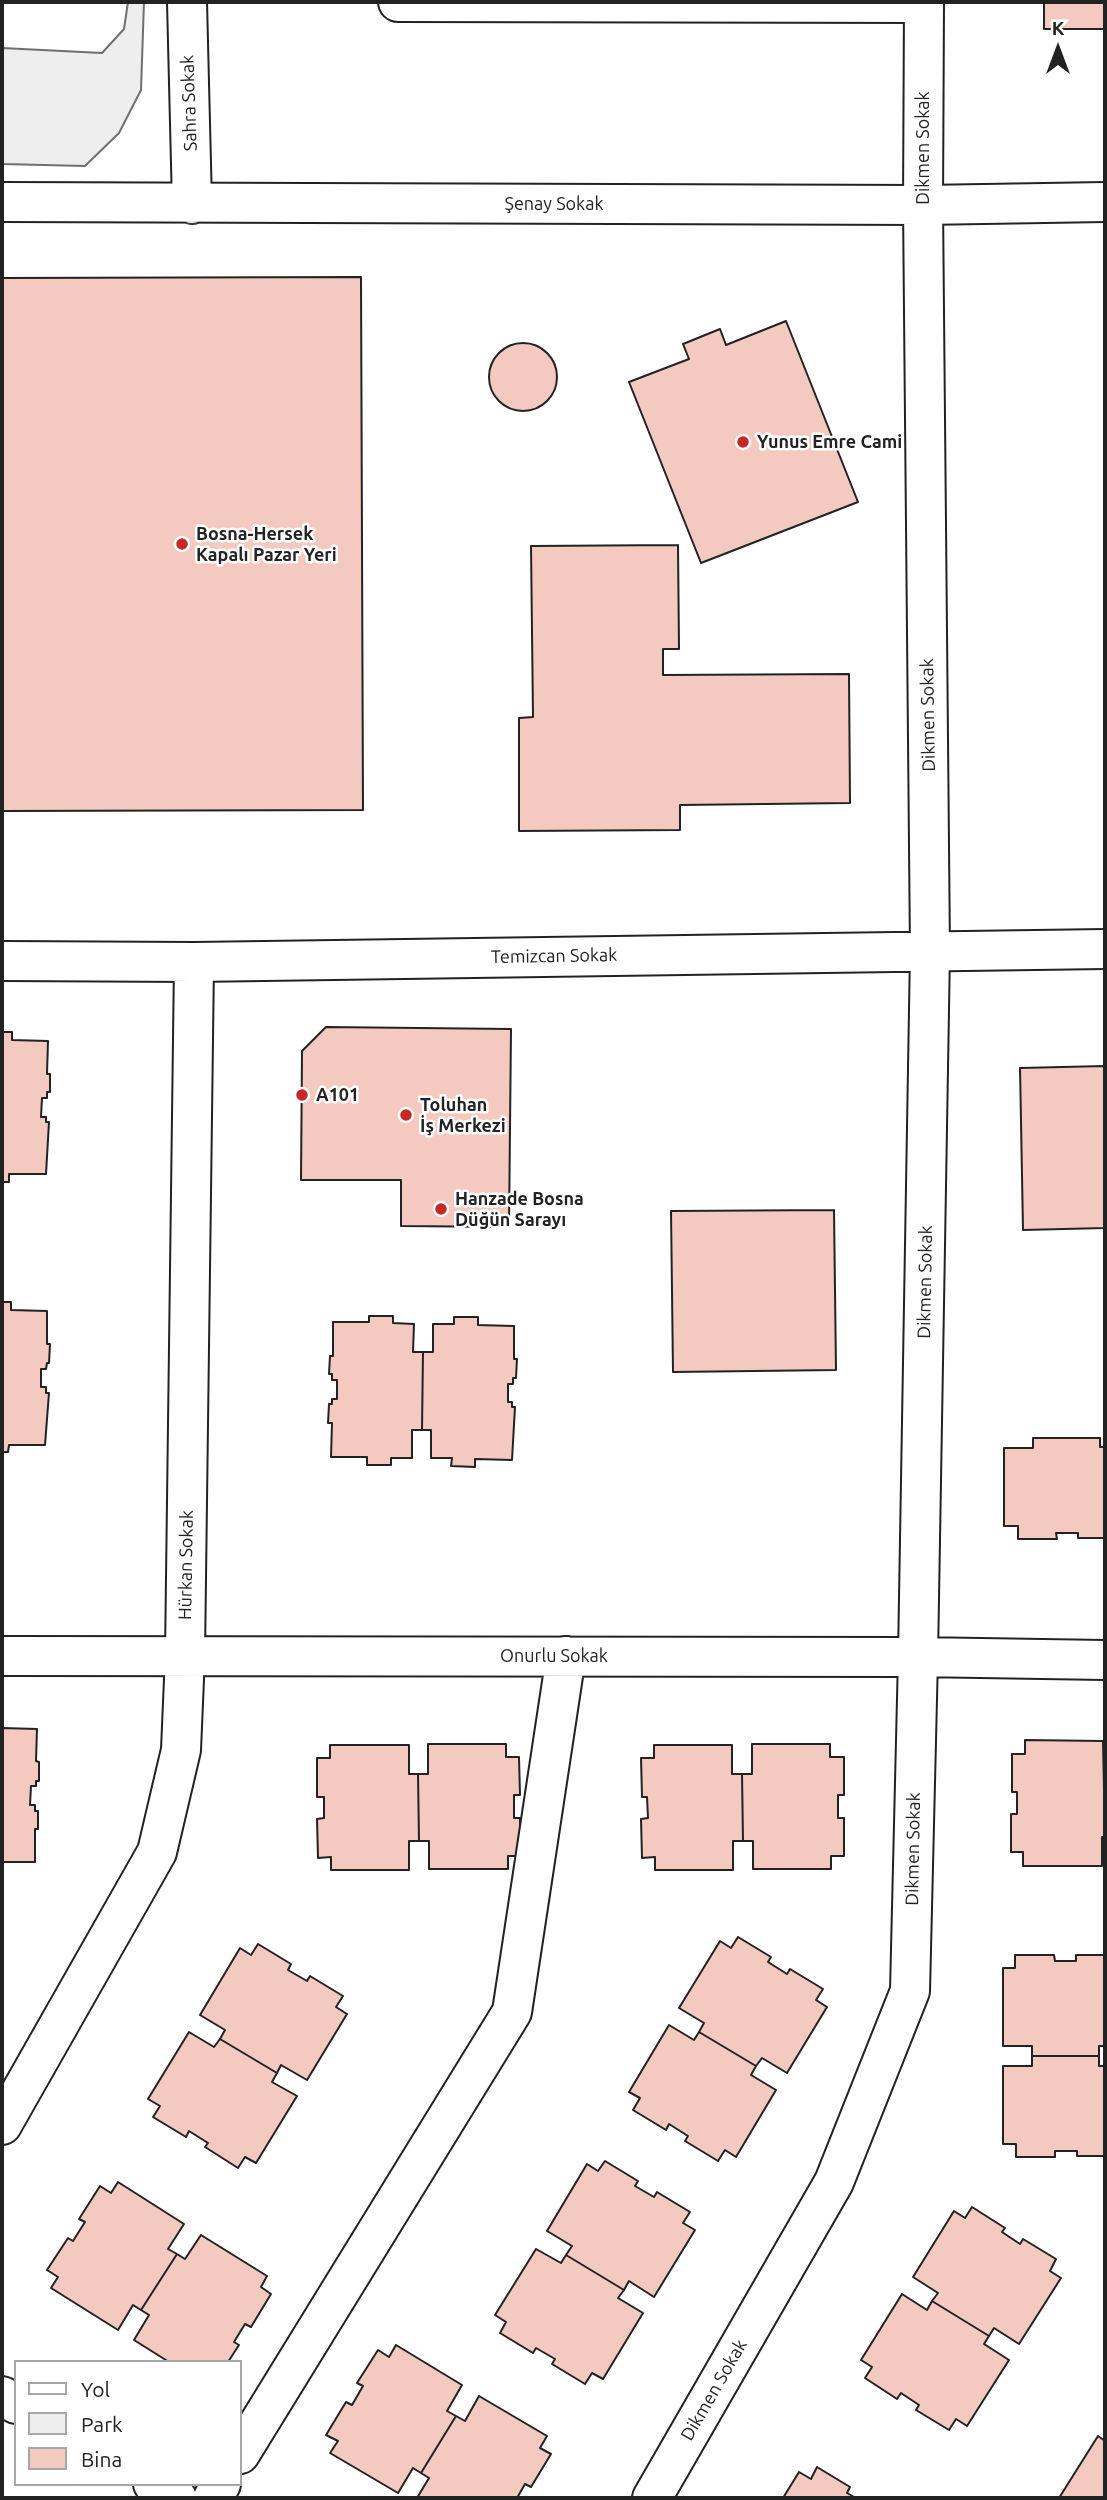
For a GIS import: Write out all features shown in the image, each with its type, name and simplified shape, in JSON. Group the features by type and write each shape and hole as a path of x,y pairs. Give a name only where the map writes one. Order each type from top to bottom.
{"street":[{"name":"Sahra Sokak","path":"187,2 192,204"},
{"path":"398,2 924,2"},
{"name":"Dikmen Sokak","path":"652,2498 834,2182 910,1991 930,951 923,205 924,2"},
{"name":"Şenay Sokak","path":"2,202 923,205 1105,202"},
{"name":"Temizcan Sokak","path":"2,961 194,962 1105,948"},
{"name":"Hürkan Sokak","path":"2,2125 157,1852 181,1750 185,1656 194,962"},
{"name":"Onurlu Sokak","path":"2,1656 918,1657 1105,1660"},
{"path":"242,2451 512,2012 566,1656"},
{"path":"156,2486 177,2498"}],"green space":[{"path":"128,2 144,2 141,90 119,133 85,166 2,164 2,48 102,53 124,29"}],"building":[{"path":"1044,2 1105,2 1105,29 1044,29"},
{"name":"Bosna-Hersek Kapalı Pazar Yeri","path":"361,277 363,810 2,811 2,278"},
{"name":"Yunus Emre Cami","path":"786,321 858,502 701,563 629,382 689,359 683,344 720,329 726,345"},
{"path":"516,343 530,343 542,348 552,358 557,377 552,396 542,406 530,411 516,411 504,406 494,396 489,384 489,370 494,358 504,348"},
{"path":"678,545 679,649 663,649 663,675 849,674 850,803 680,805 680,830 519,831 519,718 533,717 531,546"},
{"name":"Toluhan İş Merkezi","path":"326,1027 511,1029 509,1227 401,1226 401,1180 301,1180 302,1051"},
{"path":"2,1032 12,1032 12,1040 48,1041 47,1074 50,1074 50,1092 47,1092 47,1098 42,1098 41,1117 46,1117 46,1122 49,1122 46,1174 9,1174 9,1182 2,1182"},
{"path":"1105,1066 1105,1228 1023,1230 1020,1068"},
{"path":"834,1210 836,1370 673,1372 671,1211"},
{"path":"2,1302 11,1302 11,1310 47,1311 47,1344 50,1344 49,1363 46,1369 41,1369 41,1387 46,1387 46,1393 49,1393 45,1445 9,1445 8,1452 2,1452"},
{"path":"369,1316 393,1316 393,1323 414,1324 413,1352 423,1352 422,1430 412,1430 412,1458 391,1458 391,1465 367,1465 367,1457 331,1457 332,1423 328,1423 329,1404 332,1404 332,1399 337,1399 337,1380 332,1380 332,1374 329,1374 330,1356 333,1356 333,1322 369,1322"},
{"path":"454,1317 478,1317 478,1325 514,1326 516,1378 513,1378 513,1384 508,1384 508,1402 512,1402 512,1407 515,1407 512,1460 475,1459 475,1467 451,1466 452,1458 431,1458 431,1430 422,1430 423,1352 433,1352 433,1324 454,1324"},
{"path":"1033,1438 1100,1438 1100,1447 1105,1447 1105,1538 1078,1538 1078,1533 1056,1533 1057,1539 1018,1539 1018,1526 1004,1526 1004,1448 1033,1448"},
{"path":"2,1728 37,1729 36,1761 39,1762 39,1781 36,1781 36,1786 31,1786 30,1805 35,1805 35,1811 38,1811 35,1862 2,1862"},
{"path":"1025,1740 1103,1741 1105,1837 1102,1837 1102,1866 1023,1866 1023,1852 1011,1852 1011,1814 1017,1814 1017,1792 1012,1792 1012,1754 1025,1754"},
{"path":"428,1744 506,1744 506,1757 519,1757 520,1795 514,1795 514,1818 520,1818 520,1856 508,1856 508,1869 429,1869 429,1841 419,1841 418,1774 428,1774"},
{"path":"752,1744 830,1744 830,1757 844,1757 844,1795 838,1795 838,1818 844,1818 844,1856 831,1856 831,1869 753,1869 753,1841 743,1841 742,1774 752,1774"},
{"path":"330,1745 409,1745 409,1774 418,1774 419,1841 409,1841 409,1870 331,1870 331,1857 318,1858 317,1819 324,1818 324,1797 317,1797 317,1758 330,1758"},
{"path":"654,1745 732,1745 732,1774 742,1774 743,1841 733,1841 733,1870 655,1870 655,1857 642,1858 641,1819 648,1818 647,1797 642,1797 641,1758 654,1758"},
{"path":"738,1937 771,1957 768,1962 787,1974 790,1969 823,1989 816,2000 827,2007 787,2073 762,2058 756,2066 699,2032 704,2023 679,2008 720,1941 731,1948"},
{"path":"258,1944 291,1964 288,1970 307,1981 310,1976 343,1996 336,2007 347,2014 307,2080 281,2065 277,2073 220,2039 225,2030 200,2015 240,1948 251,1955"},
{"path":"1015,1955 1054,1955 1055,1961 1076,1961 1076,1955 1105,1955 1105,2046 1099,2046 1099,2056 1032,2056 1032,2046 1003,2046 1003,1968 1015,1968"},
{"path":"669,2025 694,2040 699,2032 756,2066 751,2075 776,2090 736,2157 725,2150 718,2161 685,2141 688,2136 669,2124 666,2130 633,2110 640,2098 629,2092"},
{"path":"189,2032 214,2047 220,2039 277,2073 272,2082 297,2096 256,2163 245,2157 238,2168 205,2147 208,2143 189,2131 186,2137 153,2117 160,2106 148,2099"},
{"path":"1032,2056 1099,2056 1099,2066 1105,2066 1105,2156 1077,2156 1077,2151 1055,2151 1055,2157 1016,2157 1016,2144 1003,2144 1003,2066 1032,2066"},
{"path":"605,2161 638,2181 635,2186 654,2197 657,2192 690,2212 683,2223 695,2230 654,2297 629,2281 624,2290 566,2255 572,2246 547,2231 587,2164 598,2171"},
{"path":"118,2182 184,2224 168,2249 177,2254 141,2310 133,2305 118,2330 51,2288 58,2277 47,2270 68,2238 73,2241 85,2222 79,2219 100,2186 111,2193"},
{"path":"972,2207 1005,2228 1002,2232 1020,2244 1023,2239 1056,2259 1050,2271 1061,2278 1019,2344 994,2328 989,2336 932,2301 938,2293 913,2277 954,2211 965,2218"},
{"path":"201,2235 267,2276 261,2287 271,2294 251,2327 245,2324 234,2342 239,2345 229,2360 166,2360 134,2340 149,2315 141,2310 177,2254 185,2259"},
{"path":"536,2249 561,2263 566,2255 624,2290 618,2298 643,2313 603,2379 592,2373 585,2384 552,2364 555,2359 536,2348 533,2353 500,2333 506,2322 495,2315"},
{"path":"902,2294 927,2310 932,2301 989,2336 984,2344 1009,2360 967,2426 956,2419 949,2430 916,2410 919,2405 901,2393 897,2399 865,2378 872,2367 861,2360"},
{"path":"396,2345 462,2385 447,2411 456,2416 421,2473 413,2468 398,2493 330,2453 338,2441 326,2435 346,2402 352,2405 363,2386 357,2383 378,2350 389,2357"},
{"path":"479,2396 547,2436 540,2448 551,2454 531,2487 525,2484 517,2498 417,2498 429,2478 421,2473 456,2416 465,2421"},
{"path":"1098,2436 1105,2441 1105,2498 1059,2498"},
{"path":"817,2467 850,2487 847,2493 856,2498 783,2498 799,2472 811,2479"}],"place":[{"name":"Yunus Emre Cami","path":"743,442"},
{"name":"Bosna-Hersek Kapalı Pazar Yeri","path":"182,544"},
{"name":"A101","path":"302,1095"},
{"name":"Toluhan İş Merkezi","path":"406,1115"},
{"name":"Hanzade Bosna Düğün Sarayı","path":"441,1209"}]}
